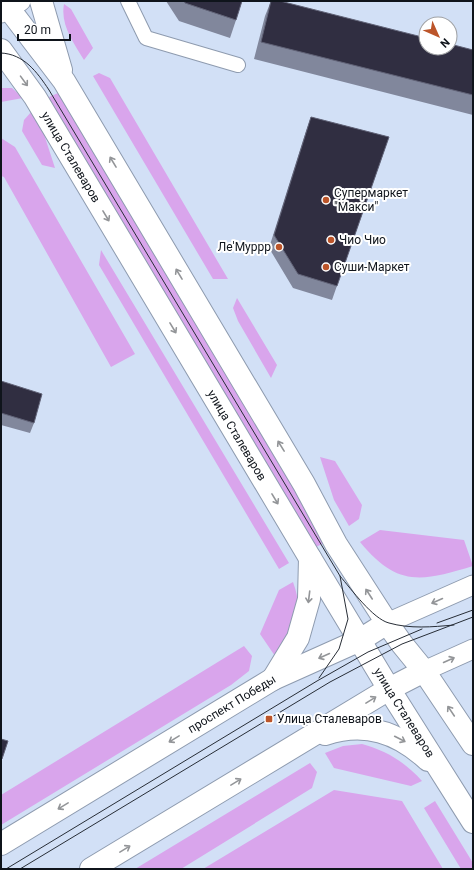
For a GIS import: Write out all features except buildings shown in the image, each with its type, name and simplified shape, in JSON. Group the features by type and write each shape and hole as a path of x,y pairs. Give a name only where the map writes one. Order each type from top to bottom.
{"main road":[{"path":"41,1 64,81"},
{"path":"8,6 64,81 200,307 268,426 304,484 336,544 402,644 424,671 473,744"},
{"name":"улица Сталеваров","path":"1,50 35,98 389,689 446,776 473,822"},
{"path":"273,679 298,638 309,599 310,558"},
{"name":"проспект Победы","path":"1,844 273,679 360,640 388,623 473,585"},
{"path":"91,869 309,739 389,689 424,671 473,649"},
{"path":"309,739 340,729 382,730 413,746 446,776"}],"street":[{"path":"128,1 146,38 238,65"}],"shaded area":[{"path":"64,4 71,9 93,48 84,60 72,40 66,26 63,12"},
{"path":"99,73 110,78 228,279 213,279 93,76"},
{"path":"1,88 12,88 23,98 1,102"},
{"path":"58,93 326,542 316,547 47,98"},
{"path":"32,111 41,125 55,168 42,165 22,131 24,120"},
{"path":"1,138 15,147 135,354 111,367 4,177 1,176"},
{"path":"101,250 289,563 279,569 99,265"},
{"path":"237,298 277,365 271,378 238,321 233,308"},
{"path":"320,457 335,461 362,505 359,519 349,526 334,500"},
{"path":"380,530 464,540 473,566 439,575 424,577 411,577 398,574 373,557 360,542"},
{"path":"293,582 298,603 298,613 288,638 275,656 260,634 279,590"},
{"path":"244,646 252,656 249,671 231,685 1,825 1,795"},
{"path":"362,744 380,750 395,758 409,768 422,781 411,786 334,768 325,753 343,746"},
{"path":"310,763 317,772 312,788 181,869 135,869"},
{"path":"334,790 402,801 443,869 203,869"},
{"path":"435,801 473,863 473,869 461,869 424,808"}],"tram line":[{"path":"1,53 9,54 23,60 35,71 49,90 340,576 369,610 376,616 389,623 413,627 454,625"},
{"path":"319,678 339,649 348,619 340,576"},
{"path":"437,623 473,610"},
{"path":"20,869 330,682 402,644 473,617"},
{"path":"6,869 317,681 368,652 422,629"}],"place":[{"name":"Супермаркет \"Макси\"","path":"326,200"},
{"name":"Чио Чио","path":"331,240"},
{"name":"Ле'Муррр","path":"279,247"},
{"name":"Суши-Маркет","path":"326,267"},
{"name":"Улица Сталеваров","path":"269,719"}]}
